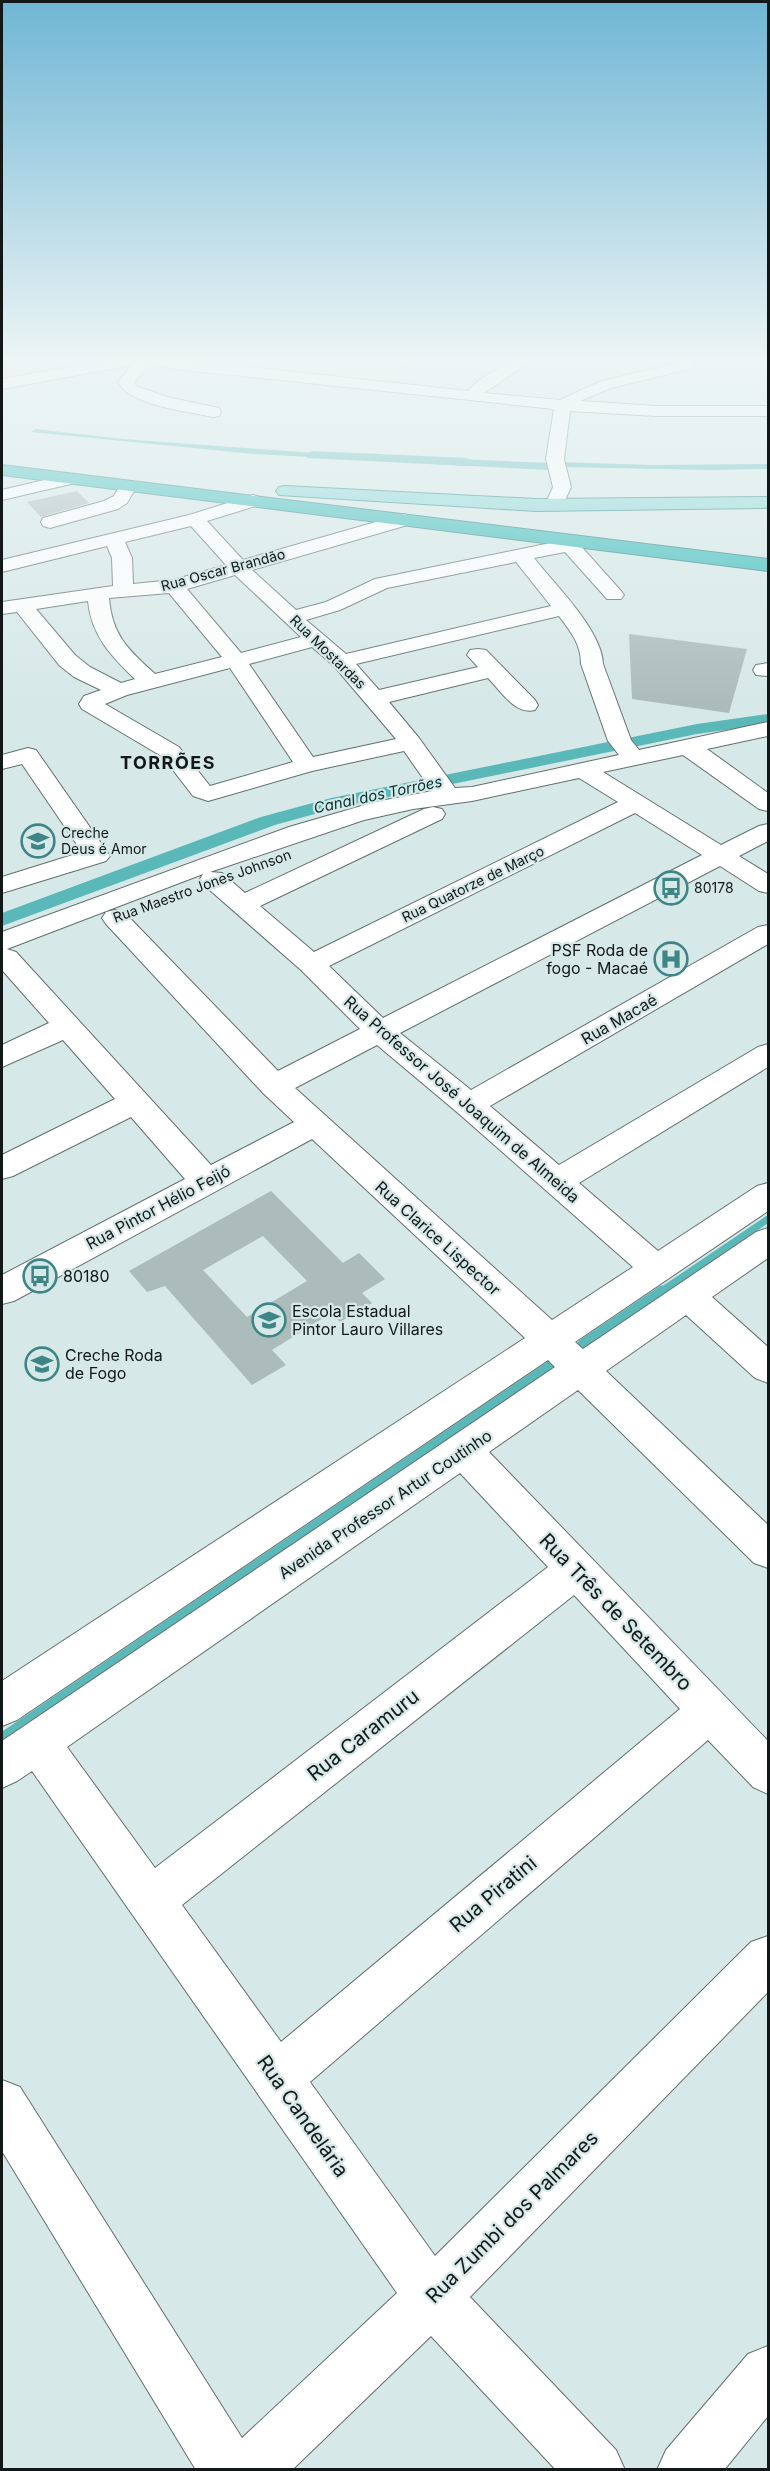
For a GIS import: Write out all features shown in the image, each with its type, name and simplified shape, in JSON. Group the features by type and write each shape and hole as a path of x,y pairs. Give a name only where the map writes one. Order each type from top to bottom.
{"highway":[{"path":"28,473 570,543 768,565"},
{"path":"138,473 768,550"}],"main road":[{"path":"285,491 554,505 768,503"}],"street":[{"path":"554,505 562,487 559,473"},
{"path":"2,495 72,479 99,509"},
{"path":"50,522 99,509 121,499 128,486"},
{"path":"2,566 195,519 253,501"},
{"name":"Rua Mostardas","path":"195,519 238,567 316,640 342,661 376,698 411,742 446,793"},
{"name":"Rua Oscar Brandão","path":"11,606 98,593 174,586 404,520"},
{"path":"114,539 122,558 123,591"},
{"path":"293,617 333,606 382,583 570,543 614,595"},
{"path":"66,550 79,569"},
{"path":"520,554 585,635 592,664 629,752"},
{"path":"174,586 235,659 307,765"},
{"path":"98,593 98,606 105,635 149,681"},
{"path":"11,606 82,672 119,690"},
{"path":"342,661 564,609"},
{"path":"316,640 149,681 119,690 91,702 90,705 171,752 207,792 307,765 411,742"},
{"path":"477,653 527,705"},
{"path":"376,698 492,670"},
{"name":"Rua Maestro Jones Johnson","path":"3,953 161,880 277,839 395,805 446,793 584,770 629,752 688,747 768,729"},
{"path":"688,747 768,804"},
{"path":"2,762 28,755 97,856 2,885"},
{"path":"584,770 768,885"},
{"path":"243,904 446,793"},
{"name":"Rua Maestro Jones Johnson","path":"3,953 115,918 213,879 446,793"},
{"name":"Rua Quatorze de Março","path":"311,964 636,803"},
{"path":"274,1086 768,831"},
{"name":"Rua Professor José Joaquim de Almeida","path":"213,879 311,964 380,1032 469,1105 657,1269"},
{"name":"Rua Clarice Lispector","path":"115,918 274,1086 551,1341 768,1550"},
{"name":"Rua Macaé","path":"469,1105 768,933"},
{"path":"3,953 206,1181"},
{"path":"2,1057 68,1026"},
{"path":"556,1181 768,1054"},
{"path":"2,1168 136,1102"},
{"name":"Rua Pintor Hélio Feijó","path":"2,1291 315,1124"},
{"path":"2,1705 768,1195"},
{"name":"Avenida Professor Artur Coutinho","path":"19,1754 768,1241"},
{"path":"687,1296 768,1368"},
{"name":"Rua Três de Setembro","path":"464,1451 768,1772"},
{"name":"Rua Caramuru","path":"150,1901 575,1570"},
{"name":"Rua Piratini","path":"276,2078 710,1711"},
{"name":"Rua Candelária","path":"19,1754 150,1901 432,2297 596,2469"},
{"name":"Rua Zumbi dos Palmares","path":"250,2469 432,2297 768,1959"},
{"path":"2,2105 229,2469"},
{"path":"686,2469 768,2374"}],"building":[{"path":"77,491 89,503 41,517 27,502"},
{"path":"629,634 747,649 729,713 632,699"},
{"path":"271,1191 343,1263 359,1253 385,1279 362,1293 372,1303 340,1322 331,1313 272,1350 286,1365 252,1385 165,1286 147,1292 129,1271","holes":["263,1236 307,1281 247,1317 203,1270"]}],"waterway":[{"name":"Canal dos Torrões","path":"2,920 268,821 338,802 697,729 768,719"},
{"path":"660,1292 768,1219"},
{"path":"582,1344 662,1290"},
{"path":"2,1737 549,1366"}],"place":[{"name":"Creche Deus é Amor","path":"38,841"},
{"name":"80178","path":"671,888"},
{"name":"PSF Roda de fogo - Macaé","path":"671,959"},
{"name":"80180","path":"40,1276"},
{"name":"Escola Estadual Pintor Lauro Villares","path":"269,1320"},
{"name":"Creche Roda de Fogo","path":"42,1364"}],"district":[{"name":"TORRÕES","path":"168,763"}]}
